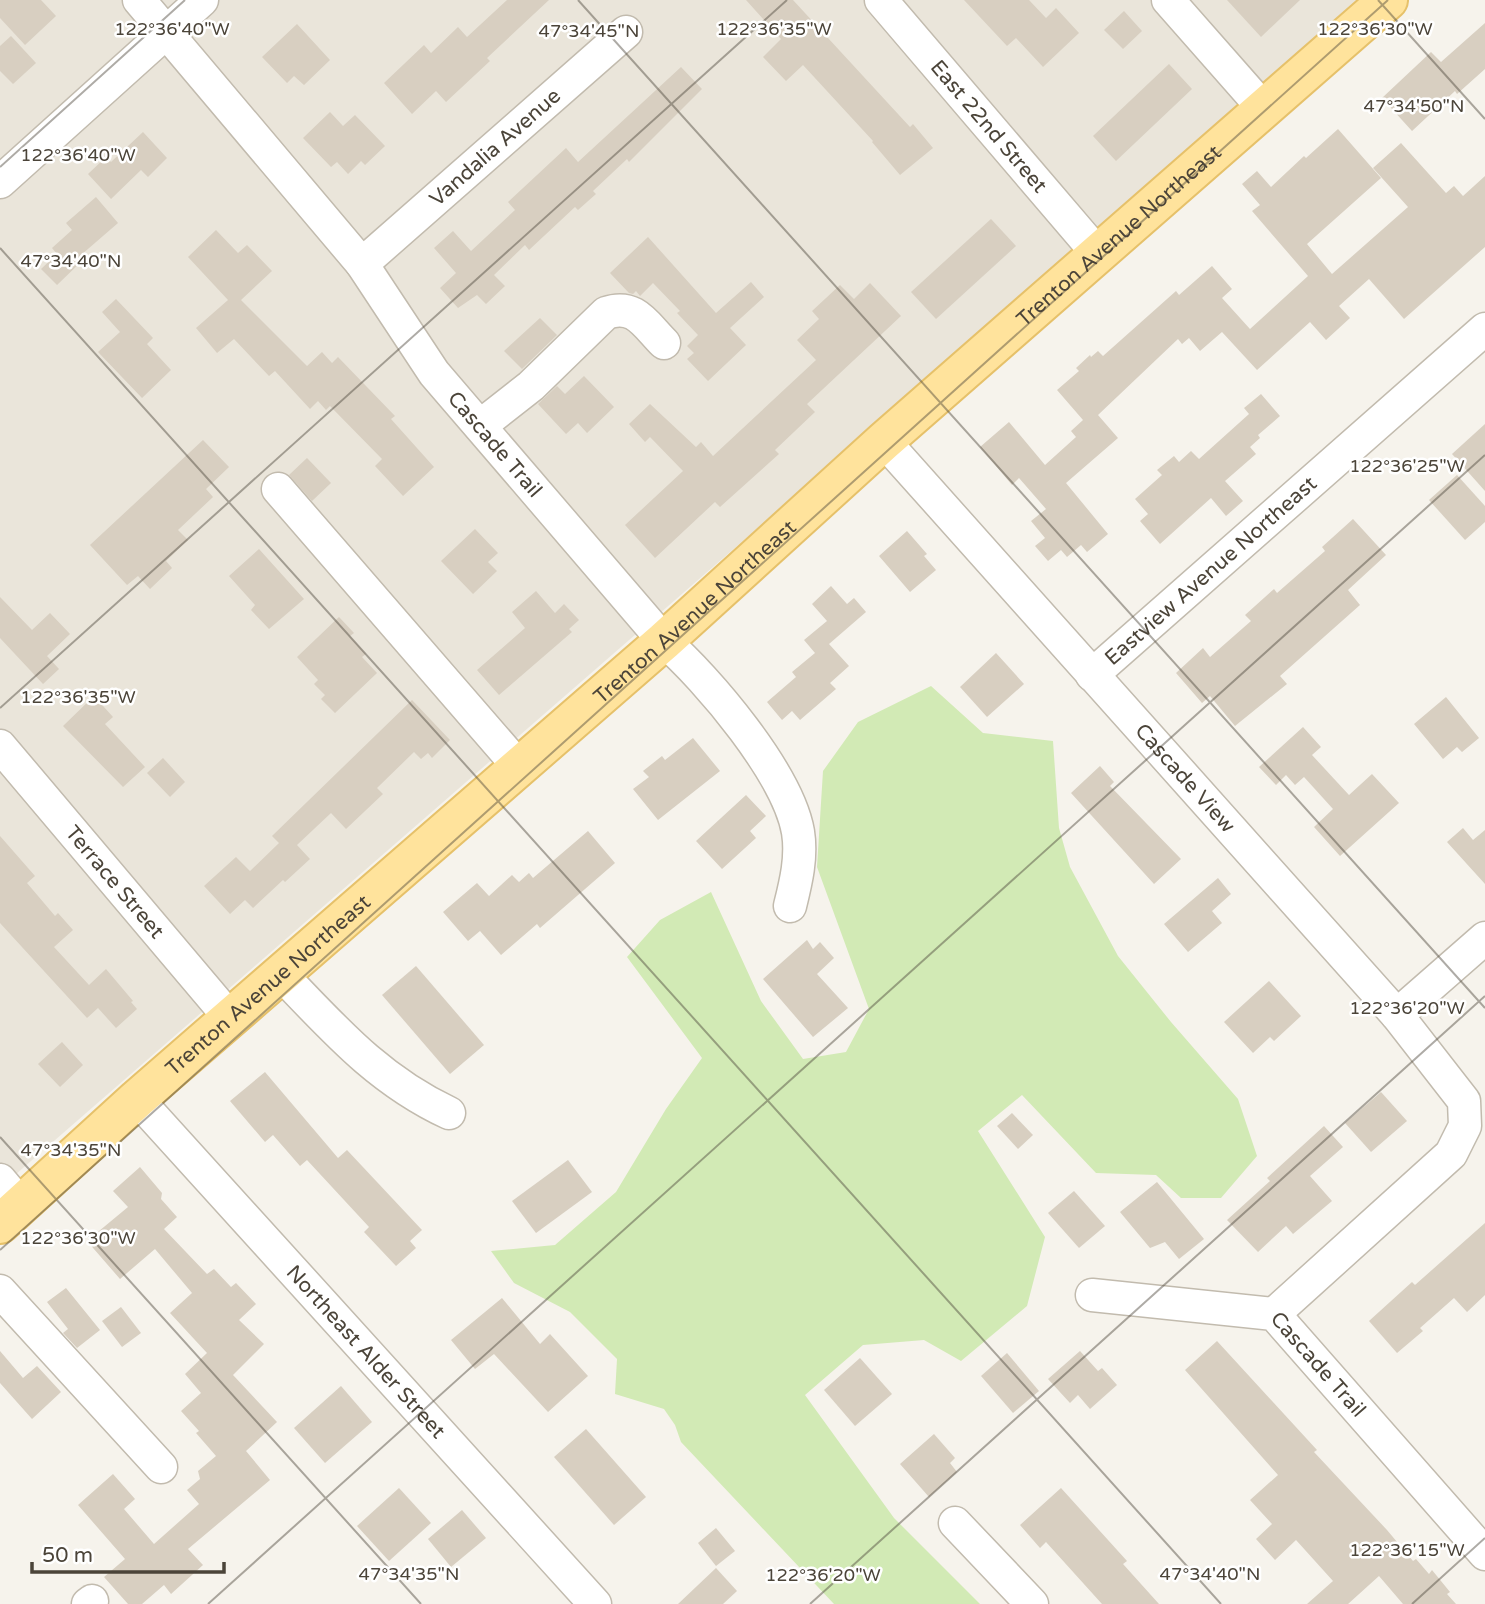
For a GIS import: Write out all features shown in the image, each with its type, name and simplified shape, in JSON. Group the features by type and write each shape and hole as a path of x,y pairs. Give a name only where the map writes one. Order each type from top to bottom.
{"main road":[{"name":"Trenton Avenue Northeast","path":"7,1203 137,1099 664,641 884,441 1388,0"}],"street":[{"name":"Cascade Trail","path":"139,0 362,264 434,373 664,641 684,658 761,754 783,790 798,833 797,871 790,906"},
{"path":"0,183 202,0"},
{"name":"East 22nd Street","path":"881,0 1098,254"},
{"path":"1168,0 1264,109"},
{"name":"Vandalia Avenue","path":"362,264 626,32"},
{"path":"480,426 531,386 606,313 620,308 633,312 664,343"},
{"name":"Eastview Avenue Northeast","path":"1092,675 1485,329"},
{"name":"Cascade View","path":"884,441 1397,1015 1464,1101 1465,1126 1451,1154 1273,1314"},
{"path":"278,489 519,767"},
{"name":"Terrace Street","path":"0,746 230,1018"},
{"path":"1397,1015 1485,938"},
{"path":"281,974 332,1028 383,1075 419,1099 449,1113"},
{"name":"Northeast Alder Street","path":"137,1099 586,1601"},
{"path":"0,1290 162,1467"},
{"name":"Cascade Trail","path":"1091,1294 1273,1314 1485,1554"},
{"path":"955,1523 1032,1604"}],"shaded area":[{"path":"0,0 1364,0 0,1188"}],"green space":[{"path":"931,686 983,733 1053,741 1059,828 1070,867 1118,956 1238,1099 1257,1156 1221,1198 1181,1198 1156,1175 1096,1173 1022,1095 978,1131 1045,1237 1027,1306 961,1361 924,1340 863,1345 805,1395 894,1518 980,1604 834,1604 681,1442 675,1425 664,1409 615,1394 617,1359 570,1312 514,1283 491,1251 555,1245 616,1192 666,1109 702,1058 627,957 660,920 711,892 761,1001 803,1059 846,1052 869,1009 817,867 823,771 858,722"}],"building":[{"path":"0,0 41,0 56,16 25,45 0,18"},
{"path":"507,0 549,0 487,58 490,61 446,102 436,91 412,114 384,83 424,45 431,53 458,27 467,37"},
{"path":"746,0 793,0 910,127 913,124 933,148 900,175 873,141 803,65 786,81 763,57 781,39"},
{"path":"964,0 1029,0 1046,18 1056,8 1079,33 1043,67 1016,38 1007,46"},
{"path":"1227,0 1300,0 1261,37"},
{"path":"1124,11 1142,31 1123,49 1104,30"},
{"path":"1485,23 1485,69 1457,94 1455,91 1412,131 1382,98 1431,52 1441,62"},
{"path":"297,24 330,60 304,85 294,76 287,83 262,57"},
{"path":"11,36 36,63 13,84 0,71 0,46"},
{"path":"1169,64 1192,89 1116,161 1093,136"},
{"path":"681,67 702,89 629,162 627,159 593,191 596,194 578,210 575,207 529,250 525,245 494,275 505,286 486,304 477,295 458,308 440,288 456,273 434,248 453,231 471,251 515,210 508,202 566,148 578,162"},
{"path":"330,112 343,126 355,115 385,146 365,165 361,161 348,174 337,162 331,167 303,138"},
{"path":"1338,129 1381,178 1307,244 1332,274 1408,207 1373,168 1401,143 1446,193 1454,186 1463,196 1485,176 1485,247 1404,319 1369,279 1339,306 1350,318 1326,340 1310,322 1257,370 1222,332 1200,351 1189,338 1182,344 1178,339 1098,415 1118,438 1066,483 1108,534 1087,552 1081,545 1067,557 1061,550 1048,561 1035,546 1045,538 1031,521 1046,509 1019,478 1012,485 980,447 1009,422 1045,465 1076,437 1071,431 1083,420 1057,390 1079,371 1076,368 1090,355 1091,357 1098,351 1103,356 1176,291 1179,295 1212,266 1232,289 1222,298 1250,329 1308,276 1252,211 1260,205 1242,184 1257,171 1271,187"},
{"path":"143,132 167,158 148,177 141,170 111,199 88,174 106,157 111,162"},
{"path":"96,197 118,223 81,255 84,259 57,285 41,269 57,254 52,248 72,230 66,223"},
{"path":"991,219 1016,246 936,319 911,292"},
{"path":"216,230 238,253 247,245 272,271 241,300 307,366 322,352 332,363 338,357 395,416 391,419 434,467 403,496 375,466 382,459 330,406 326,410 318,401 310,409 275,371 269,376 234,339 217,353 196,328 228,300 188,257"},
{"path":"648,237 716,313 751,282 764,297 730,328 746,345 708,381 687,359 694,353 687,346 698,335 677,313 680,311 653,283 640,296 636,291 629,293 610,273"},
{"path":"870,283 901,316 807,404 815,412 775,450 779,454 720,507 715,502 655,558 625,525 683,471 650,437 645,442 629,424 650,404 696,447 701,442 713,456 816,360 797,340 819,319 812,311 840,285 854,299"},
{"path":"116,299 153,338 147,344 171,370 142,398 98,352 120,332 102,312"},
{"path":"540,318 557,335 522,369 504,351"},
{"path":"584,376 614,407 587,433 578,423 566,434 538,404 557,386 565,394"},
{"path":"1261,394 1280,416 1258,435 1260,438 1250,447 1256,454 1225,481 1243,501 1226,516 1211,498 1160,544 1140,521 1148,514 1135,499 1162,475 1157,470 1174,456 1179,462 1191,451 1199,459 1249,414 1244,408"},
{"path":"1485,424 1485,491 1452,454"},
{"path":"203,440 229,467 206,489 213,497 178,530 188,540 166,561 172,568 150,589 138,576 127,585 90,545"},
{"path":"307,458 331,483 312,501 289,475"},
{"path":"1457,475 1485,506 1485,522 1465,540 1429,500"},
{"path":"1353,519 1386,555 1348,590 1360,605 1280,676 1287,684 1235,726 1210,696 1202,703 1176,673 1203,648 1210,657 1251,621 1245,615 1274,589 1277,593 1325,551 1322,547"},
{"path":"475,529 498,553 488,562 497,571 473,594 441,561"},
{"path":"907,531 927,554 924,556 936,570 910,592 879,556"},
{"path":"259,549 304,599 269,629 251,610 255,605 229,576"},
{"path":"831,586 847,604 854,598 866,612 829,644 849,666 830,683 836,689 800,720 792,711 782,720 767,702 796,677 792,672 815,653 804,640 827,621 812,604"},
{"path":"536,591 555,613 564,604 579,620 569,629 572,632 499,695 477,670 525,628 512,612"},
{"path":"0,597 32,630 50,613 70,634 47,656 59,669 43,684 0,638"},
{"path":"339,617 354,633 350,636 366,654 362,657 377,673 335,713 321,699 325,695 314,684 318,680 297,657"},
{"path":"996,653 1024,684 987,717 960,687"},
{"path":"94,696 113,717 105,724 145,767 123,787 63,726"},
{"path":"1446,697 1479,738 1462,752 1457,747 1443,759 1414,724"},
{"path":"412,700 450,740 432,758 428,753 421,759 414,752 377,788 383,794 346,829 331,813 297,845 310,859 253,908 245,900 230,914 204,886 236,857 250,871 279,843 272,836"},
{"path":"1303,727 1321,747 1312,755 1349,795 1372,774 1399,803 1340,856 1314,827 1333,809 1304,777 1295,785 1286,775 1276,785 1259,767"},
{"path":"693,738 720,771 658,820 633,789 649,777 643,771 662,756 665,760"},
{"path":"163,758 185,782 170,797 147,773"},
{"path":"1100,766 1114,782 1110,786 1181,859 1154,884 1071,793"},
{"path":"746,795 766,816 750,831 756,838 722,869 696,841"},
{"path":"1463,828 1473,840 1485,830 1485,884 1447,842"},
{"path":"588,831 615,863 540,928 537,924 501,955 480,931 468,941 443,912 477,883 489,896 512,875 519,882 529,873 533,878"},
{"path":"0,836 35,876 27,883 55,916 58,913 73,930 54,947 89,985 106,969 133,1001 131,1002 137,1009 116,1028 98,1008 87,1018 0,923"},
{"path":"1218,878 1231,894 1212,911 1222,923 1188,952 1164,924"},
{"path":"807,940 813,949 820,942 834,958 817,974 848,1008 813,1037 763,979"},
{"path":"416,966 484,1045 450,1074 382,995"},
{"path":"1269,981 1301,1016 1274,1041 1270,1037 1253,1053 1224,1022"},
{"path":"62,1042 83,1065 60,1087 38,1064"},
{"path":"265,1072 338,1158 347,1150 422,1230 410,1241 416,1248 396,1266 364,1232 369,1227 307,1160 300,1166 273,1135 265,1142 230,1101"},
{"path":"1381,1092 1407,1121 1371,1152 1345,1123"},
{"path":"1012,1113 1033,1135 1018,1149 997,1126"},
{"path":"1324,1126 1343,1147 1310,1176 1332,1201 1293,1234 1286,1226 1258,1252 1227,1220 1270,1181 1267,1178"},
{"path":"568,1160 592,1192 536,1233 512,1201"},
{"path":"140,1167 162,1193 161,1199 177,1217 164,1229 207,1274 214,1269 231,1287 236,1283 256,1304 239,1320 264,1344 233,1375 277,1422 246,1451 270,1480 188,1549 203,1565 171,1594 164,1585 142,1604 128,1604 104,1577 125,1559 78,1505 113,1474 135,1499 124,1509 154,1544 199,1504 187,1490 200,1479 198,1471 216,1456 181,1411 201,1393 185,1374 207,1353 170,1313 192,1293 155,1249 120,1279 87,1241 128,1207 113,1191"},
{"path":"1157,1182 1204,1239 1179,1259 1165,1242 1150,1248 1120,1212"},
{"path":"1074,1191 1105,1226 1079,1248 1048,1213"},
{"path":"1485,1223 1485,1295 1467,1312 1454,1298 1420,1328 1423,1331 1397,1353 1369,1321 1412,1282 1415,1285"},
{"path":"66,1288 100,1330 77,1348 63,1333 68,1329 47,1302"},
{"path":"502,1298 540,1344 550,1334 588,1376 548,1412 494,1354 475,1369 451,1340"},
{"path":"121,1307 141,1333 122,1347 102,1321"},
{"path":"1217,1341 1317,1450 1314,1452 1413,1561 1416,1559 1429,1574 1432,1570 1456,1604 1403,1604 1379,1576 1348,1604 1307,1604 1333,1581 1296,1540 1275,1560 1256,1539 1272,1524 1250,1500 1278,1475 1185,1370"},
{"path":"0,1351 23,1378 37,1366 61,1392 32,1419 0,1383"},
{"path":"1080,1351 1098,1371 1102,1368 1117,1385 1090,1409 1078,1395 1070,1403 1048,1379"},
{"path":"1007,1353 1039,1391 1013,1413 981,1376"},
{"path":"860,1358 892,1394 855,1426 824,1390"},
{"path":"341,1386 372,1422 325,1463 294,1428"},
{"path":"586,1429 646,1497 614,1525 554,1457"},
{"path":"934,1434 955,1458 950,1463 957,1472 929,1497 900,1464"},
{"path":"399,1488 431,1523 389,1561 357,1526"},
{"path":"1061,1488 1127,1561 1123,1564 1159,1604 1102,1604 1046,1542 1040,1548 1020,1525"},
{"path":"462,1510 486,1538 451,1567 428,1539"},
{"path":"716,1528 735,1551 716,1566 698,1543"},
{"path":"716,1568 737,1591 723,1604 678,1604"}]}
